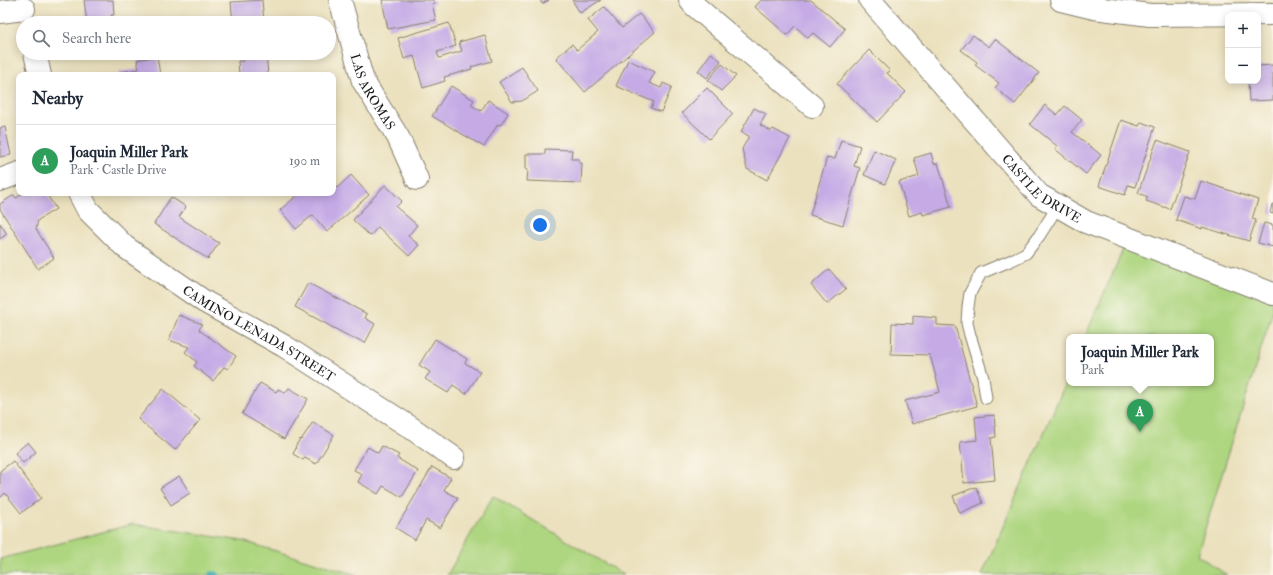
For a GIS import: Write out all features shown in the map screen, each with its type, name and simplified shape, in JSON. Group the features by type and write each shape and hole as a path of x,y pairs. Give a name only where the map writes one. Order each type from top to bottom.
{"street":[{"name":"LAS AROMAS","path":"340,0 363,81 398,137 417,179"},
{"path":"690,0 695,6 812,106"},
{"name":"CASTLE DRIVE","path":"870,0 1039,195 1086,222 1273,294"},
{"path":"1061,0 1094,8 1150,15 1273,14"},
{"path":"0,12 25,11"},
{"path":"37,60 39,72"},
{"path":"0,180 16,173"},
{"name":"CAMINO LENADA STREET","path":"81,196 88,210 125,247 205,302 284,346 454,458"}],"lane":[{"path":"986,398 983,378 967,323 970,293 981,273 1026,253 1058,206"}],"green space":[{"path":"1128,238 1273,294 1273,310 1197,555 1227,575 982,575 1066,382 1066,386 1214,386 1214,334 1086,334"},
{"path":"493,496 624,575 447,575"},
{"path":"133,524 242,541 358,575 0,575 0,559"}],"building":[{"path":"84,0 113,0 114,15 86,16"},
{"path":"262,0 263,16 232,16 231,2"},
{"path":"382,0 434,0 435,3 432,4 436,20 388,29"},
{"path":"540,0 549,0 542,4"},
{"path":"572,0 601,0 580,13"},
{"path":"761,0 811,0 845,29 830,47 813,33 808,38 795,26 787,35 755,7"},
{"path":"604,7 622,28 639,14 655,32 585,92 556,58 572,44 577,50 598,32 588,20"},
{"path":"449,23 456,46 437,52 439,58 462,51 459,42 485,35 492,61 471,67 472,69 444,77 445,81 423,88 414,56 404,59 398,38"},
{"path":"973,35 989,47 995,39 1039,73 1015,104 995,88 999,83 975,65 977,62 961,50"},
{"path":"869,50 890,71 887,73 906,92 877,122 837,84"},
{"path":"711,53 721,61 707,78 698,71"},
{"path":"137,60 158,60 160,72 119,72 139,69"},
{"path":"267,60 268,72 239,72 238,61"},
{"path":"628,60 655,72 649,83 661,88 663,83 672,87 661,112 651,108 654,102 616,86"},
{"path":"722,64 736,76 721,91 708,80"},
{"path":"1273,65 1273,100 1249,101 1248,84 1261,84 1261,66"},
{"path":"522,67 538,91 522,101 512,102 499,82"},
{"path":"451,86 474,100 471,105 481,111 488,100 508,113 501,125 498,124 484,147 432,116"},
{"path":"707,88 733,114 709,139 682,113"},
{"path":"1045,105 1057,115 1065,106 1082,120 1072,132 1101,155 1086,174 1055,149 1057,146 1030,124"},
{"path":"754,108 766,114 760,125 771,131 773,129 790,138 767,180 747,169 742,149 749,136 741,132"},
{"path":"1121,120 1139,126 1141,122 1155,127 1135,187 1128,185 1125,195 1099,186"},
{"path":"5,127 11,155 0,157 0,128"},
{"path":"841,140 860,146 854,166 860,168 843,225 810,215 827,157 835,159"},
{"path":"1157,140 1190,152 1170,209 1146,201 1148,197 1138,193"},
{"path":"545,149 572,150 571,159 579,159 579,163 582,163 581,183 527,181 528,169 526,169 526,154 545,154"},
{"path":"874,150 896,160 885,184 864,175"},
{"path":"931,153 934,164 938,163 951,207 923,215 922,212 909,216 899,182 919,176 914,158"},
{"path":"351,175 369,195 327,232 313,215 296,229 280,210 296,196 336,196 336,187 337,188"},
{"path":"1201,181 1258,200 1252,219 1256,220 1249,241 1202,227 1202,229 1176,220 1184,196 1195,199"},
{"path":"385,185 402,201 396,207 417,225 408,236 419,245 409,256 378,227 370,236 353,220"},
{"path":"14,195 16,198 19,196 48,196 56,209 38,220 36,229 54,258 38,269 0,209 0,204"},
{"path":"171,197 186,207 179,217 219,243 208,259 154,224"},
{"path":"1273,204 1273,214 1270,213"},
{"path":"0,223 7,234 0,239"},
{"path":"1264,223 1273,225 1273,247 1258,243"},
{"path":"829,269 846,289 827,304 811,285"},
{"path":"308,283 367,314 365,318 375,324 365,343 355,338 354,339 295,307"},
{"path":"179,315 202,324 199,330 236,356 228,369 224,367 213,381 194,366 197,362 185,352 189,347 169,340"},
{"path":"913,316 937,318 937,325 955,326 977,406 912,424 905,401 940,392 930,355 891,354 892,323 913,324"},
{"path":"435,339 467,359 465,363 480,372 466,394 453,385 448,393 425,379 430,372 419,365"},
{"path":"260,383 276,392 278,389 285,393 289,388 308,399 284,439 242,414"},
{"path":"163,389 200,420 175,450 138,419"},
{"path":"994,415 996,437 991,438 995,480 964,483 960,442 977,440 975,417"},
{"path":"313,422 334,435 316,464 305,458 303,460 293,454 300,439 301,440"},
{"path":"28,442 36,452 23,463 15,453"},
{"path":"382,446 399,455 397,458 418,471 402,497 383,486 378,494 358,482 362,474 354,470 368,447 378,453"},
{"path":"13,461 41,498 21,513 5,493 0,498 0,471"},
{"path":"432,467 451,478 444,490 458,498 440,528 426,520 415,540 396,528"},
{"path":"179,476 190,493 171,505 160,488"},
{"path":"976,487 983,503 960,513 953,496"}],"place":[{"name":"Joaquin Miller Park","path":"1140,432"}]}
